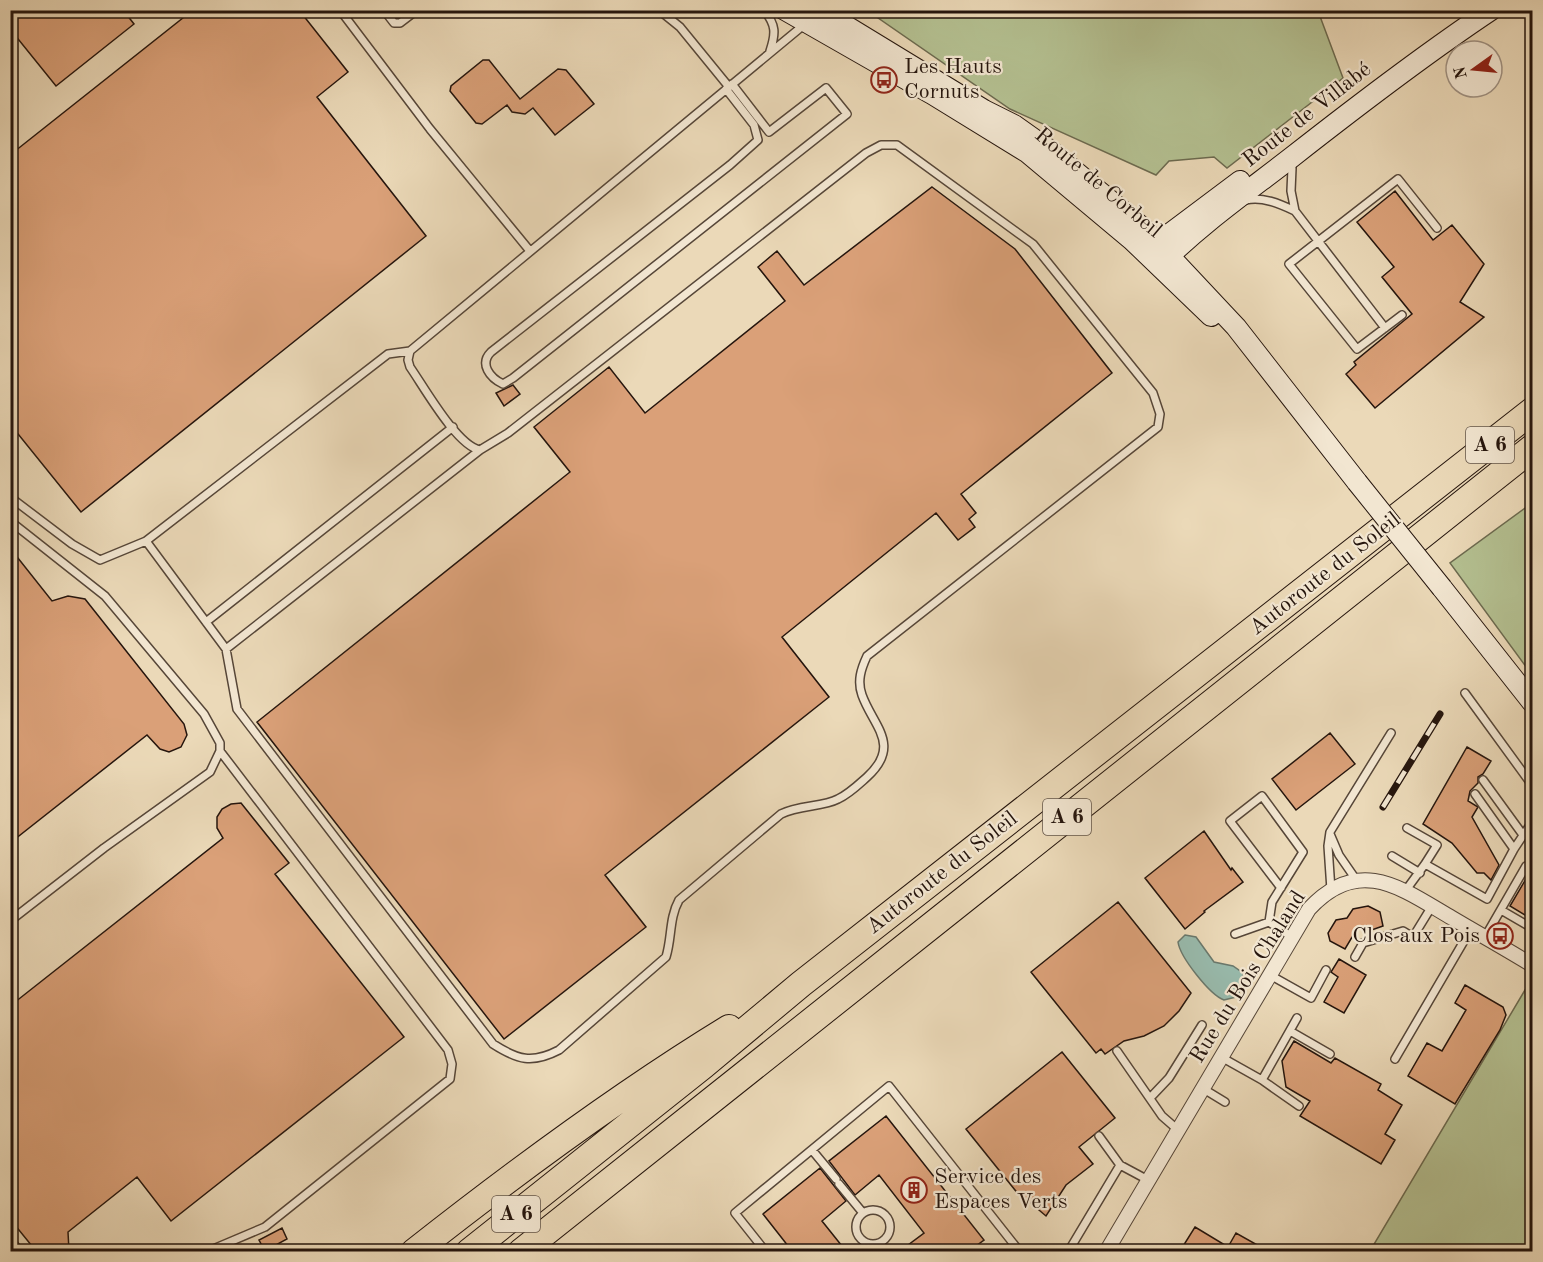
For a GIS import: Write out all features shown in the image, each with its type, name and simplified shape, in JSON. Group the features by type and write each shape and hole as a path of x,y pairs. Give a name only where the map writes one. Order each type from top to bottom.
{"highway":[{"name":"Autoroute du Soleil","path":"469,1251 704,1065 801,984 1533,411"},
{"name":"Autoroute du Soleil","path":"521,1251 1533,448"},
{"path":"414,1251 691,1052 801,984"}],"street":[{"name":"Route de Corbeil","path":"785,10 813,15 932,94 1028,153 1158,254 1267,366 1533,702"},
{"name":"Route de Villabé","path":"1158,254 1471,17 1491,10"},
{"name":"Route de Villabé","path":"1158,254 1232,204 1471,17"},
{"name":"Rue du Bois Chaland","path":"1106,1251 1309,909 1331,890 1357,881 1389,882 1533,965"}],"lane":[{"path":"340,10 430,129 530,250"},
{"path":"384,10 394,23 400,23 417,10"},
{"path":"659,10 680,27 769,132 826,88 847,114 513,378 503,384 495,380 485,363 491,352 730,165 758,140 754,125 729,86"},
{"path":"764,10 776,33 770,51"},
{"path":"10,497 72,544 100,560 146,541 388,354 410,351 813,15"},
{"path":"1253,199 1419,71 1471,17"},
{"path":"146,541 226,649 237,709 493,1044 511,1056 542,1059 559,1050 666,957 671,941 673,912 679,900 781,814 794,808 835,801 876,769 882,756 884,742 879,724 862,696 860,671 867,656 1158,427 1160,414 1154,393 1033,244 897,145 881,145 856,160 508,433 480,450 226,649"},
{"path":"1292,168 1291,191 1295,211 1385,328"},
{"path":"1402,315 1357,349 1290,264 1398,179 1437,228"},
{"path":"1232,204 1253,199 1279,204 1295,211"},
{"path":"410,351 408,360 410,367 453,427 473,449 480,450"},
{"path":"206,622 453,427"},
{"path":"10,521 105,596 204,714 220,743 220,751 210,772 104,848 10,921"},
{"path":"1465,693 1533,785"},
{"path":"1331,890 1328,846 1330,832 1391,733"},
{"path":"206,1251 265,1227 450,1079 452,1064 448,1050 220,751"},
{"path":"1483,780 1523,835"},
{"path":"1475,794 1514,849"},
{"path":"1269,922 1272,902 1281,888 1303,852 1262,796 1230,821 1281,888"},
{"path":"1425,864 1487,899 1514,849 1533,822"},
{"path":"1406,890 1420,873 1437,845 1407,828"},
{"path":"1330,832 1339,855 1357,881"},
{"path":"1392,856 1420,873"},
{"path":"1485,937 1526,866"},
{"path":"1355,957 1363,943 1403,931 1413,937 1432,906"},
{"path":"1501,910 1533,928"},
{"path":"1235,934 1269,922"},
{"path":"1269,922 1292,937"},
{"path":"1395,1059 1471,929"},
{"path":"1270,975 1311,998 1326,970"},
{"path":"1262,1080 1297,1018"},
{"path":"1150,1098 1168,1078 1202,1025"},
{"path":"1290,1031 1330,1054"},
{"path":"1117,1051 1162,1116 1178,1130"},
{"path":"1221,1057 1262,1080 1299,1106"},
{"path":"766,1251 735,1213 889,1086 1020,1251"},
{"path":"1202,1088 1225,1102"},
{"path":"1099,1136 1120,1165 1148,1180"},
{"path":"812,1150 863,1214"},
{"path":"1068,1251 1120,1165"},
{"path":"873,1210 887,1217 889,1232 883,1241 866,1243 858,1235 856,1223 863,1214 873,1210"},
{"path":"10,1239 20,1251"}],"green space":[{"path":"868,11 1318,11 1343,78 1227,168 1214,157 1169,161 1156,175 1010,109"},
{"path":"1532,503 1532,675 1450,563"},
{"path":"1525,990 1532,992 1532,1251 1370,1251"}],"shaded area":[{"path":"1185,935 1196,937 1214,962 1233,966 1243,973 1244,985 1236,997 1224,1000 1218,997 1196,975 1184,957 1178,942"}],"building":[{"path":"10,10 123,10 134,24 56,86 10,29"},
{"path":"193,10 299,10 348,72 317,97 426,236 81,512 10,424 10,155"},
{"path":"483,60 489,60 520,99 558,69 566,70 594,104 555,135 533,108 525,114 512,112 507,105 482,124 476,123 450,91 451,86"},
{"path":"932,187 1015,249 1112,373 961,494 976,513 969,519 975,527 958,540 936,513 782,637 829,697 605,875 646,927 504,1039 257,722 570,472 534,427 609,367 645,413 785,301 758,267 777,251 804,285"},
{"path":"1395,191 1433,240 1452,225 1484,264 1460,302 1484,317 1375,408 1346,374 1356,365 1354,362 1412,314 1382,277 1394,267 1357,222"},
{"path":"513,385 520,394 504,406 496,393"},
{"path":"10,548 52,601 68,596 85,599 184,724 187,735 181,747 169,752 160,749 147,735 10,843"},
{"path":"1330,733 1355,764 1296,810 1272,779"},
{"path":"1467,747 1491,761 1483,774 1478,777 1478,783 1470,791 1468,801 1478,807 1472,817 1499,865 1491,880 1484,873 1477,873 1452,843 1423,824"},
{"path":"241,803 289,863 275,874 404,1037 171,1221 137,1177 68,1232 69,1251 36,1251 10,1219 10,1006 223,838 217,828 217,817 222,809 231,804"},
{"path":"1204,831 1231,870 1232,868 1243,882 1204,911 1185,929 1145,878"},
{"path":"1533,867 1533,920 1510,906"},
{"path":"1118,902 1191,993 1179,1011 1164,1026 1144,1036 1124,1041 1105,1054 1101,1049 1096,1053 1031,972"},
{"path":"1368,906 1380,912 1383,926 1366,932 1358,927 1345,949 1330,941 1328,933 1336,920 1347,918 1353,909"},
{"path":"1339,959 1366,975 1344,1013 1324,1002 1338,977 1331,972"},
{"path":"1465,985 1503,1007 1506,1015 1500,1030 1455,1104 1408,1076 1427,1043 1442,1051 1466,1010 1455,1003"},
{"path":"1294,1041 1331,1063 1335,1058 1381,1084 1378,1090 1402,1105 1385,1134 1395,1140 1381,1164 1300,1116 1310,1101 1286,1087 1282,1061"},
{"path":"1062,1052 1115,1118 1079,1147 1093,1164 1066,1185 1046,1216 1019,1195 966,1129"},
{"name":"Service des Espaces Verts","path":"886,1116 984,1240 969,1251 900,1251 924,1233 879,1175 855,1195 829,1161"},
{"path":"820,1168 846,1201 822,1221 846,1251 792,1251 763,1214"},
{"path":"1195,1227 1228,1247 1236,1233 1268,1251 1180,1251"},
{"path":"282,1228 287,1239 265,1251 259,1240"}],"railway":[{"path":"1383,807 1440,714"}],"place":[{"name":"Les Hauts Cornuts","path":"884,80"},
{"name":"Clos aux Pois","path":"1500,936"},
{"name":"Service des Espaces Verts","path":"914,1190"}]}
